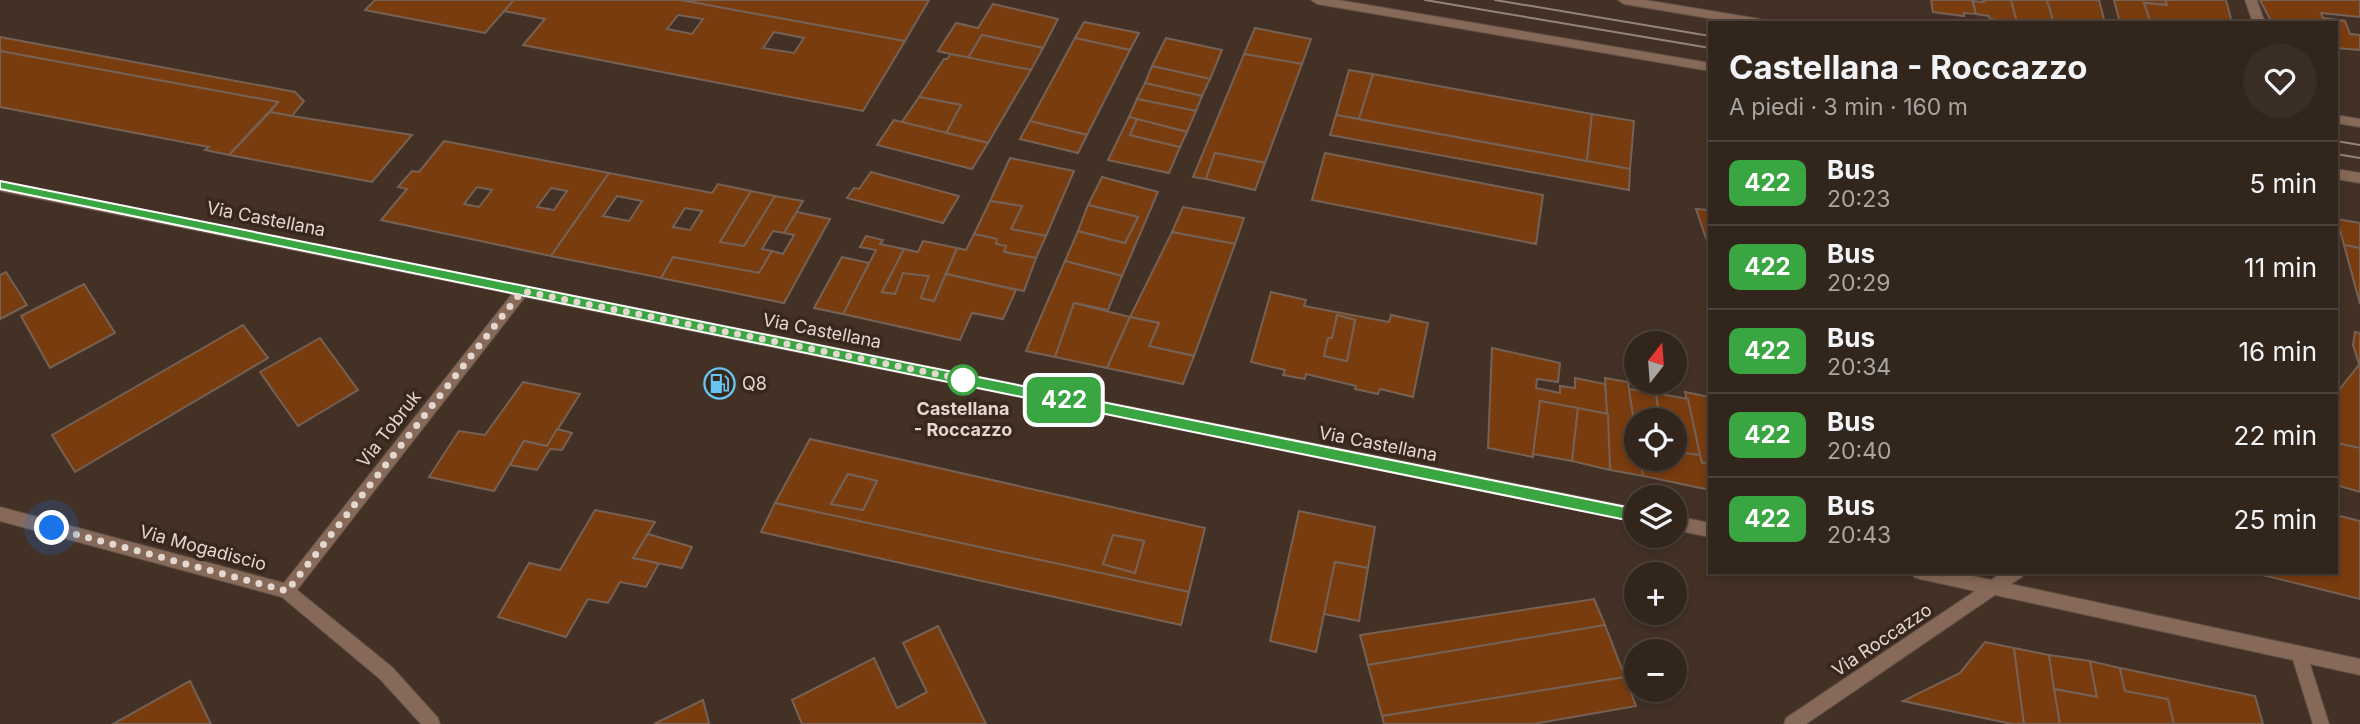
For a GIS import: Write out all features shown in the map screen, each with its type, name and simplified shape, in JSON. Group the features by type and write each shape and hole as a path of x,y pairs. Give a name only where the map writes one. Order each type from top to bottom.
{"street":[{"path":"1317,0 1708,67"},
{"path":"1623,0 1748,21"},
{"path":"2251,0 2258,21"},
{"path":"2338,119 2360,123"},
{"path":"2338,174 2360,178"},
{"name":"Via Castellana","path":"0,186 1624,513"},
{"name":"Via Tobruk","path":"287,591 522,291"},
{"name":"Via Mogadiscio","path":"0,514 287,591 386,673 432,724"},
{"path":"1687,525 1708,530"},
{"path":"1930,574 2360,667"},
{"name":"Via Roccazzo","path":"1792,724 2013,574"},
{"path":"2300,654 2321,724"}],"building":[{"path":"375,0 514,0 485,33 365,10"},
{"path":"514,0 681,0 905,41 863,111 523,45 545,19 504,11","holes":["678,15 703,19 692,34 667,29","774,32 804,38 794,53 763,48"]},
{"path":"681,0 929,0 905,41"},
{"path":"1931,0 1972,0 1976,14 1964,13 1964,16 1933,12"},
{"path":"1983,0 2011,0 2017,21 1990,19 1989,16 1976,14 1973,1 1984,2"},
{"path":"2011,0 2047,0 2053,21 2017,21"},
{"path":"2047,0 2099,0 2104,21 2053,21"},
{"path":"2114,0 2165,0 2167,5 2144,3 2150,21 2119,21"},
{"path":"2165,0 2226,0 2231,21 2150,21 2144,3 2167,5"},
{"path":"2260,0 2360,0 2360,17 2321,13 2323,18 2345,21 2350,34 2360,35 2360,50 2338,48 2338,21 2271,21"},
{"path":"993,4 1058,19 1043,48 982,35 968,58 938,51 956,23 978,28"},
{"path":"1084,22 1139,33 1130,50 1075,38"},
{"path":"1255,28 1311,39 1302,64 1244,54"},
{"path":"982,35 1043,48 1031,70 968,58"},
{"path":"0,37 295,92 304,101 292,116 270,112 278,102 0,51"},
{"path":"1075,38 1130,50 1087,135 1030,121"},
{"path":"1166,38 1222,50 1210,79 1152,66"},
{"path":"0,51 278,102 229,155 205,150 209,147 0,107"},
{"path":"951,54 1031,70 988,143 946,133 961,105 919,97 944,59"},
{"path":"1244,54 1302,64 1265,163 1215,153 1206,179 1193,177"},
{"path":"1152,66 1210,79 1202,96 1145,83"},
{"path":"1349,70 1373,74 1359,119 1336,115"},
{"path":"1373,74 1592,114 1587,161 1359,119"},
{"path":"1145,83 1202,96 1196,111 1137,99"},
{"path":"919,97 961,105 946,133 902,122"},
{"path":"1137,99 1196,111 1187,132 1129,117"},
{"path":"270,112 412,135 372,182 229,155"},
{"path":"1592,114 1634,121 1630,169 1587,161"},
{"path":"1336,115 1630,169 1629,190 1330,135"},
{"path":"1129,117 1137,119 1130,135 1180,147 1169,173 1108,160"},
{"path":"1137,119 1187,132 1180,147 1130,135"},
{"path":"894,120 988,143 972,169 877,145"},
{"path":"1030,121 1087,135 1078,153 1020,139"},
{"path":"444,141 609,173 551,256 381,220 407,189 398,187 412,171 419,172","holes":["477,187 492,190 479,207 464,204","551,188 567,191 554,210 537,207"]},
{"path":"1215,153 1265,163 1255,190 1206,179"},
{"path":"1325,153 1543,195 1536,244 1312,200"},
{"path":"1010,158 1074,171 1046,236 1011,229 1022,206 990,201"},
{"path":"871,172 959,196 943,223 847,198 854,188 859,189"},
{"path":"609,173 712,193 718,184 751,191 720,242 744,246 775,196 803,201 784,233 773,231 762,249 772,251 759,273 673,257 661,278 551,256","holes":["617,196 642,201 629,221 603,216","685,208 702,211 690,230 673,227"]},
{"path":"1102,177 1158,192 1122,276 1065,261 1078,231 1125,243 1138,217 1088,205"},
{"path":"751,191 775,196 744,246 720,242"},
{"path":"990,201 1022,206 1011,229 1046,236 1036,258 1004,252 1006,246 996,244 997,239 974,234"},
{"path":"1088,205 1138,217 1125,243 1078,231"},
{"path":"1183,207 1244,218 1235,244 1172,232"},
{"path":"1696,209 1708,210 1708,244"},
{"path":"797,212 830,219 784,303 661,278 673,257 759,273 772,251 783,254 794,235 784,233"},
{"path":"2338,219 2360,223 2360,248 2344,245"},
{"path":"1172,232 1235,244 1194,356 1149,346 1159,323 1130,317"},
{"path":"974,234 997,239 996,244 1006,246 1004,252 1036,258 1024,291 946,274 957,248 966,250"},
{"path":"866,236 883,240 880,244 904,249 882,292 895,294 903,273 929,276 921,298 934,301 946,274 1016,290 1003,319 972,313 960,340 843,314 876,250 860,247"},
{"path":"923,241 957,248 934,301 921,298 929,276 903,273 895,294 882,292 904,249 918,252"},
{"path":"2344,245 2360,248 2360,304"},
{"path":"842,257 869,263 843,314 814,308"},
{"path":"1065,261 1122,276 1108,310 1074,303 1055,357 1026,351"},
{"path":"6,272 27,305 0,319 0,275"},
{"path":"84,284 115,333 50,368 21,316"},
{"path":"1271,292 1306,300 1304,306 1389,322 1391,315 1428,323 1413,397 1380,389 1378,394 1306,374 1305,379 1283,375 1285,370 1251,362","holes":["1337,315 1355,320 1347,361 1324,356 1328,338 1332,338"]},
{"path":"1074,303 1130,317 1107,368 1055,357"},
{"path":"1337,315 1355,320 1347,361 1324,356 1328,338 1332,338"},
{"path":"1130,317 1159,323 1149,346 1194,356 1183,384 1107,368"},
{"path":"243,325 268,358 75,472 52,435"},
{"path":"2355,332 2360,333 2360,367 2353,345"},
{"path":"320,338 358,390 298,426 260,372"},
{"path":"1492,348 1560,363 1558,382 1537,379 1536,388 1560,393 1560,386 1575,388 1575,378 1605,384 1608,414 1540,401 1533,457 1488,448"},
{"path":"2358,366 2360,367 2360,448 2338,443 2338,391"},
{"path":"1605,378 1624,381 1624,394 1630,394 1632,408 1624,408 1624,471 1642,471 1643,476 1610,470"},
{"path":"523,382 580,394 547,446 524,441 494,491 429,477 459,431 485,435"},
{"path":"1687,392 1708,397 1708,464 1702,463"},
{"path":"1630,394 1656,394 1658,408 1632,408"},
{"path":"1656,394 1688,399 1700,455 1687,453 1687,408 1658,408"},
{"path":"1540,401 1578,408 1572,461 1533,454"},
{"path":"1578,408 1608,414 1610,470 1572,461"},
{"path":"557,429 572,433 562,450 550,449 537,470 510,465 524,441 547,446"},
{"path":"810,439 1205,528 1189,592 775,503","holes":["848,474 877,481 863,510 831,504","1113,535 1144,541 1135,573 1103,564"]},
{"path":"2338,443 2360,448 2360,492 2338,486"},
{"path":"1687,453 1700,455 1702,463 1708,464 1708,490 1687,485 1643,476 1642,471 1687,471"},
{"path":"848,474 877,481 863,510 831,504"},
{"path":"775,503 1189,592 1181,625 761,532"},
{"path":"595,510 655,522 633,558 659,563 646,587 620,582 608,603 588,599 566,637 498,617 529,563 560,570"},
{"path":"1299,511 1375,527 1368,568 1335,562 1316,652 1270,641"},
{"path":"2338,516 2360,521 2360,599 2258,574 2338,574"},
{"path":"648,534 692,547 682,568 633,558"},
{"path":"1113,535 1144,541 1135,573 1103,564"},
{"path":"1335,562 1368,568 1359,621 1324,614"},
{"path":"1594,599 1605,625 1368,665 1360,635"},
{"path":"1605,625 1624,677 1382,716 1368,665"},
{"path":"938,626 986,724 802,724 792,700 874,658 897,708 927,692 903,643"},
{"path":"1985,642 2014,648 2024,724 2012,724 1903,701 1960,673"},
{"path":"2014,648 2049,655 2060,724 2024,724"},
{"path":"2049,655 2090,661 2097,697 2054,689"},
{"path":"2090,661 2120,668 2125,691 2168,699 2174,724 2060,724 2054,689 2097,697"},
{"path":"2120,668 2255,696 2263,724 2174,724 2168,699 2125,691"},
{"path":"1624,677 1624,702 1634,702 1636,706 1533,724 1384,724 1382,716"},
{"path":"190,681 211,724 113,724"},
{"path":"703,700 709,723 707,724 654,724"}],"tram line":[{"path":"1425,0 1708,48"},
{"path":"1495,0 1708,36"},
{"path":"2338,141 2360,145"},
{"path":"2338,154 2360,158"}],"bus line":[{"name":"422","path":"0,186 1624,513"}],"place":[{"name":"Castellana - Roccazzo","path":"963,380"},
{"name":"Q8","path":"719,384"}],"route":[{"path":"52,528 287,591 522,291 972,381 963,380"}]}
